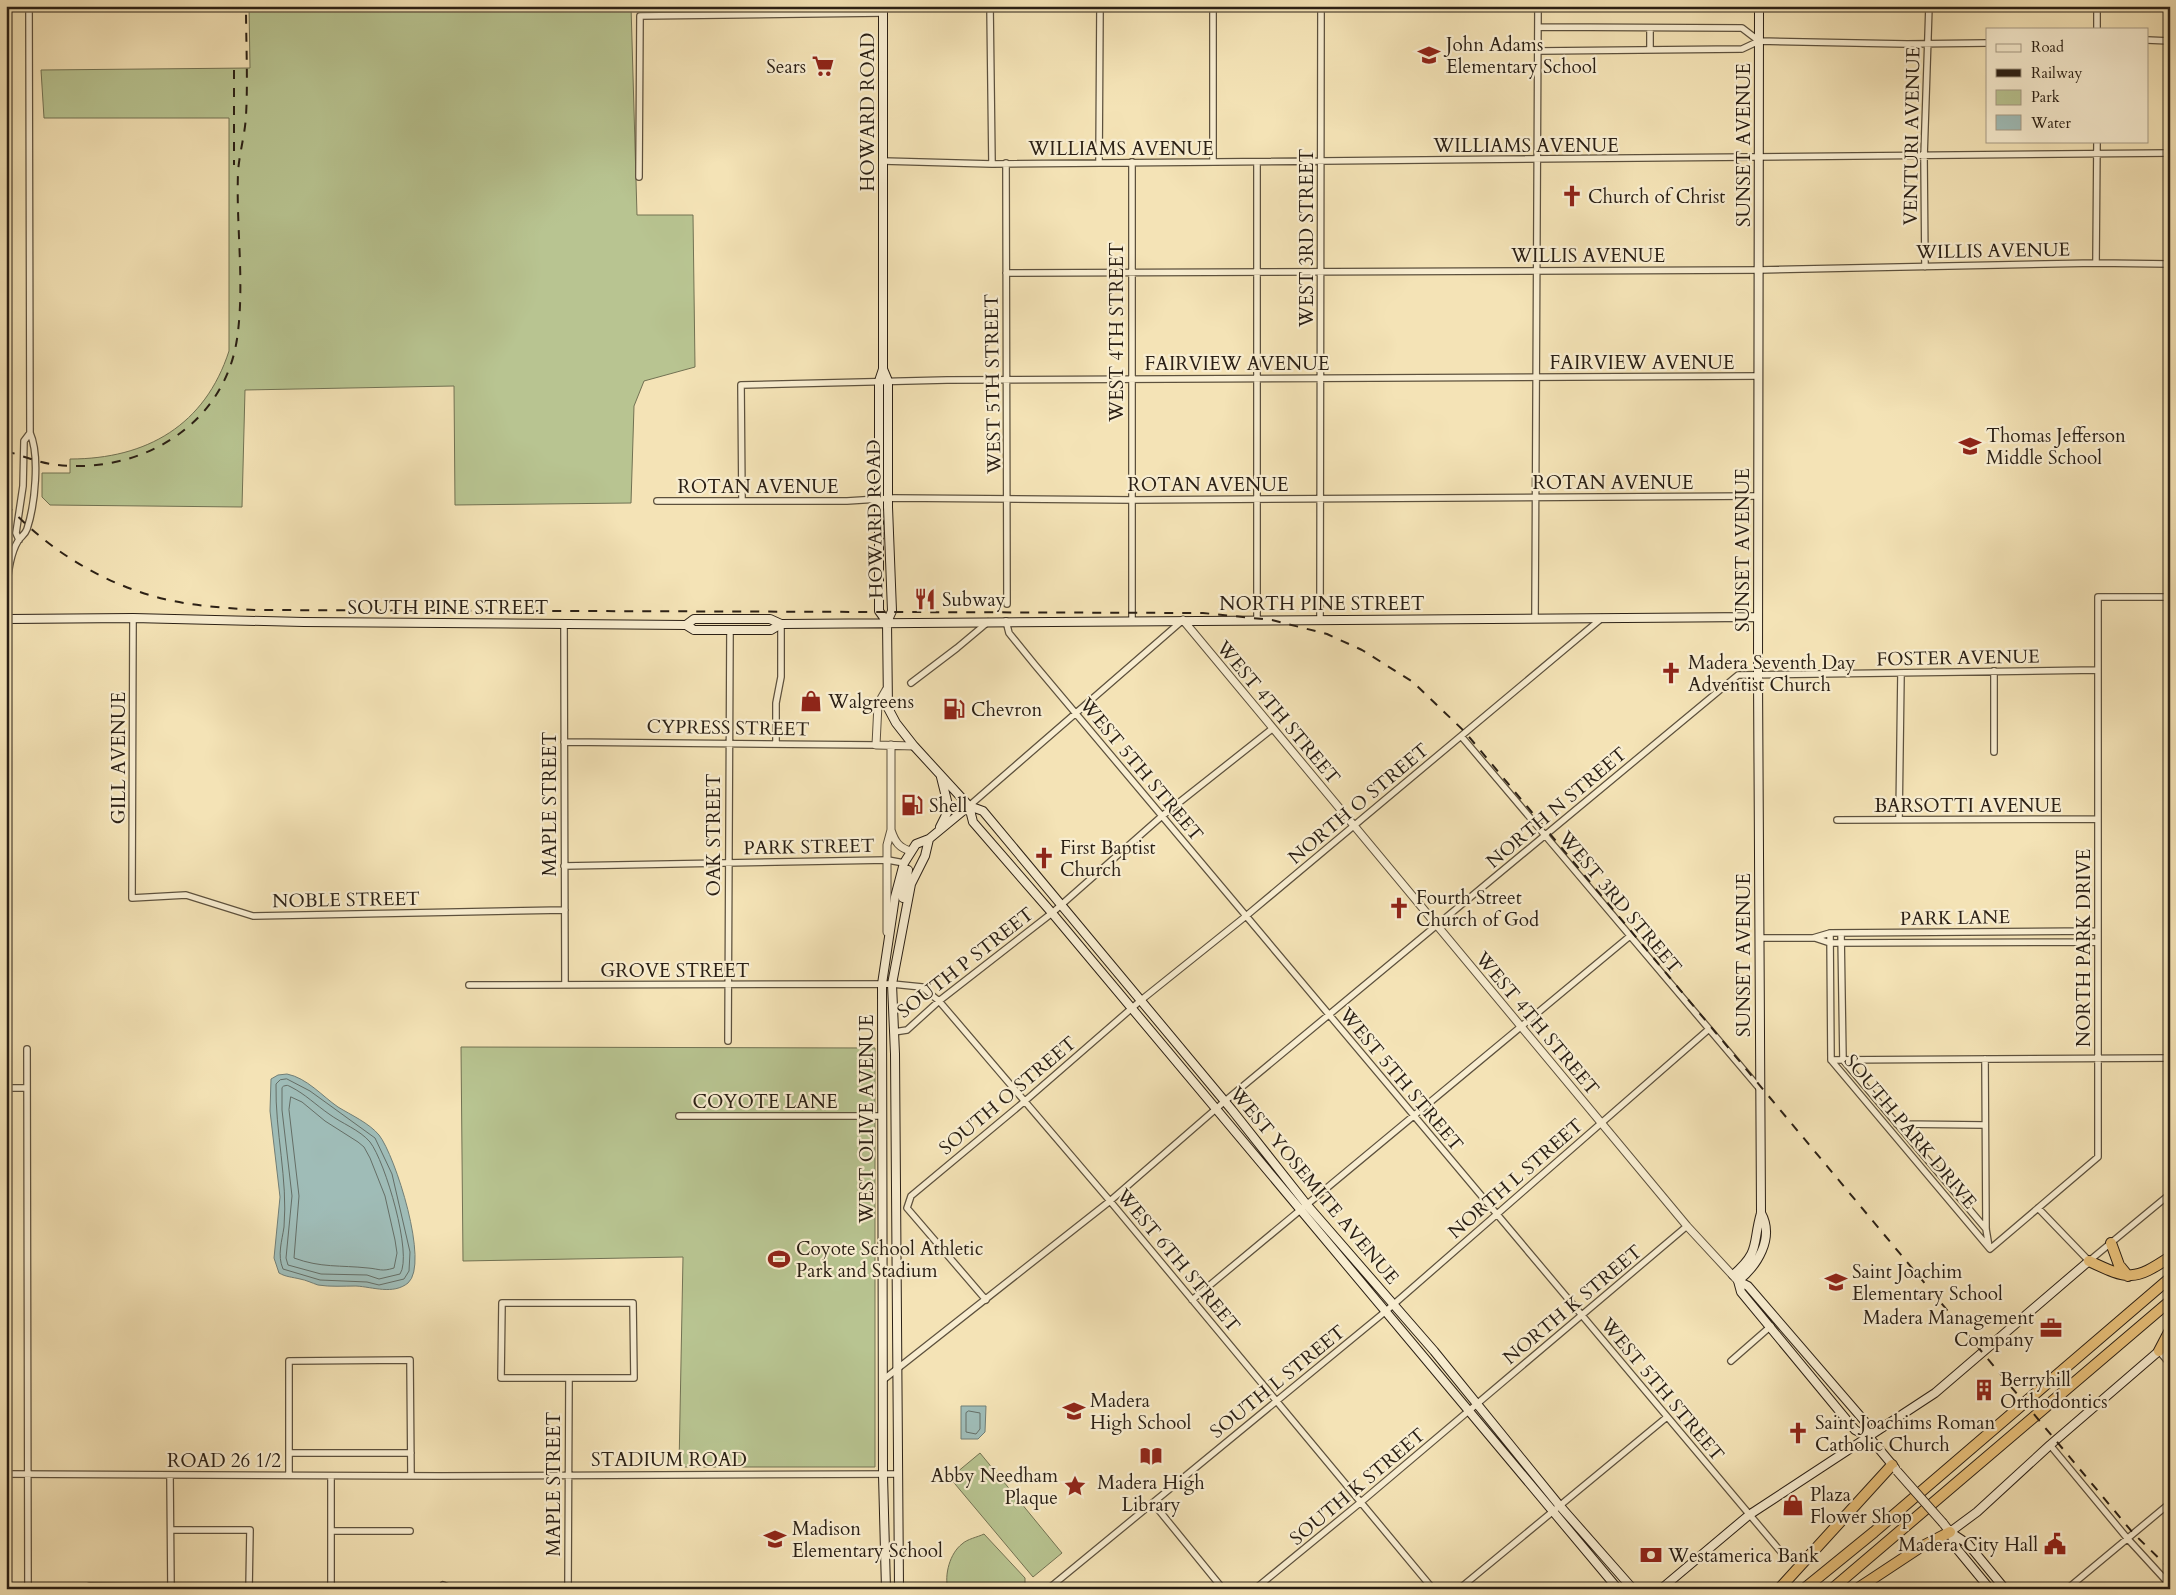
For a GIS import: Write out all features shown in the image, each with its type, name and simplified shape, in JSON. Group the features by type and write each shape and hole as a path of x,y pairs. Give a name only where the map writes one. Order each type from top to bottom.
{"highway":[{"path":"2111,1243 2119,1265 2128,1276"},
{"path":"2089,1262 2128,1276 2144,1274 2170,1257"},
{"path":"1804,1589 1874,1532 2170,1278"},
{"path":"1832,1589 2170,1301"},
{"path":"2159,1351 2170,1330"},
{"path":"1779,1589 1895,1468"},
{"path":"1857,1589 1919,1548 1950,1532"}],"main road":[{"name":"SUNSET AVENUE","path":"1736,1278 1756,1264 1765,1243 1764,1219 1761,1213 1759,1088 1759,6"},
{"name":"HOWARD ROAD","path":"883,10 883,369 878,382 878,499 879,611 887,622 892,611 888,381 883,369"},
{"name":"NORTH PINE STREET","path":"887,622 1758,617"},
{"name":"SOUTH PINE STREET","path":"6,619 133,618 304,622 687,626 694,619 770,619 778,623 887,622"},
{"path":"886,690 887,622"},
{"path":"687,626 694,630 771,630 778,623"},
{"name":"WEST YOSEMITE AVENUE","path":"886,690 888,708 896,723 914,746 969,806 982,811 1224,1100 1304,1208 1386,1311 1618,1589"},
{"path":"938,832 949,809 939,773"},
{"path":"887,944 895,897 904,863 911,851 916,844 929,839 969,806"},
{"name":"WEST YOSEMITE AVENUE","path":"969,806 973,822 1216,1109 1393,1304 1559,1504 1633,1589"},
{"name":"WEST OLIVE AVENUE","path":"899,1589 892,984 911,884 925,856 929,839"},
{"path":"904,863 908,870 902,906 905,909"},
{"name":"WEST OLIVE AVENUE","path":"886,1589 883,1474 881,1116 882,984 887,944"},
{"path":"1661,1589 1749,1515 1935,1393 2089,1262"},
{"name":"WEST 4TH STREET","path":"1736,1278 1741,1292 1855,1430 1869,1437 1943,1523 1950,1532 1958,1549 1990,1589"},
{"name":"WEST 4TH STREET","path":"1736,1278 1748,1286 1866,1424 1869,1437"},
{"path":"1950,1532 1977,1512 2050,1445 2159,1351"},
{"name":"WEST 4TH STREET","path":"1950,1532 1968,1544 2004,1589"}],"street":[{"path":"6,590 9,570 19,540 25,535 34,500 35,443 30,433 29,6"},
{"path":"753,6 753,15"},
{"path":"990,6 992,164"},
{"path":"1099,163 1100,6"},
{"path":"1213,6 1213,162"},
{"name":"WEST 3RD STREET","path":"1320,620 1321,6"},
{"path":"1535,618 1538,6"},
{"name":"VENTURI AVENUE","path":"1925,267 1924,157 1929,6"},
{"path":"2097,6 2097,28"},
{"path":"640,177 640,16 753,15 883,10"},
{"path":"1538,27 1742,28 1760,41"},
{"path":"1650,28 1650,50"},
{"path":"2148,40 2170,40"},
{"path":"1538,51 1742,49 1760,41 1928,44 1986,43"},
{"path":"2096,142 2096,263"},
{"name":"WILLIAMS AVENUE","path":"883,161 992,164 1924,157 2170,153"},
{"name":"WEST 4TH STREET","path":"1132,162 1132,621"},
{"path":"1257,162 1257,620"},
{"name":"WEST 5TH STREET","path":"1006,163 1006,379 1009,498 1007,604"},
{"name":"WILLIS AVENUE","path":"1006,273 1536,269 1759,270 2096,263 2170,264"},
{"name":"FAIRVIEW AVENUE","path":"742,501 741,385 1006,379 1759,376"},
{"path":"19,540 16,533 23,486 24,441 30,433"},
{"name":"ROTAN AVENUE","path":"657,501 889,498 1132,500 1759,496"},
{"name":"NORTH PARK DRIVE","path":"1990,1249 2098,1157 2098,597 2170,597"},
{"path":"6,608 6,619"},
{"name":"GILL AVENUE","path":"132,898 133,618"},
{"name":"NORTH O STREET","path":"1132,1009 1602,618"},
{"path":"969,806 1183,620"},
{"name":"WEST 4TH STREET","path":"1183,620 1687,1226 1736,1278"},
{"name":"WEST 5TH STREET","path":"1006,621 1009,633 1075,713 1781,1552"},
{"path":"911,683 958,648 988,622"},
{"path":"776,744 776,703 781,677 778,623"},
{"name":"MAPLE STREET","path":"564,624 565,985"},
{"name":"OAK STREET","path":"728,1041 730,630"},
{"name":"FOSTER AVENUE","path":"1758,675 2098,670"},
{"path":"1994,671 1994,752"},
{"path":"1898,820 1901,673"},
{"name":"NORTH N STREET","path":"883,1380 1110,1201 1224,1100 1329,1016 1738,675 1758,675"},
{"path":"876,745 878,704 886,690"},
{"name":"SOUTH P STREET","path":"894,1032 907,1030 939,1000 1052,913 1162,816 1272,729"},
{"name":"WEST 3RD STREET","path":"1461,736 1759,1088"},
{"name":"CYPRESS STREET","path":"564,742 914,746"},
{"name":"WEST OLIVE AVENUE","path":"887,944 887,845 891,830 891,745"},
{"name":"BARSOTTI AVENUE","path":"1837,820 2098,819"},
{"path":"891,830 898,845 911,851"},
{"name":"PARK STREET","path":"564,866 888,860 904,863"},
{"name":"NOBLE STREET","path":"132,898 186,895 253,916 565,910"},
{"name":"PARK LANE","path":"1759,938 1813,938 1830,933 2098,930"},
{"name":"SOUTH PARK DRIVE","path":"1830,933 1831,1060 1990,1249"},
{"name":"SOUTH PARK DRIVE","path":"1841,933 1844,1060 1986,1229"},
{"path":"1192,1300 1630,936"},
{"name":"PARK LANE","path":"1813,938 1830,943 2098,942"},
{"name":"GROVE STREET","path":"469,985 882,984"},
{"name":"WEST 6TH STREET","path":"882,984 922,988 939,1000 1277,1400 1433,1589"},
{"name":"SOUTH O STREET","path":"986,1300 907,1208 911,1196 1132,1009"},
{"name":"NORTH L STREET","path":"1386,1311 1709,1029"},
{"path":"27,1049 28,1589"},
{"path":"1831,1060 2170,1058"},
{"path":"1985,1059 1986,1229 1990,1249"},
{"path":"6,1088 27,1088"},
{"name":"COYOTE LANE","path":"679,1116 881,1116"},
{"path":"1897,1124 1984,1125"},
{"path":"2038,1208 2089,1262 2170,1194"},
{"name":"NORTH K STREET","path":"1477,1405 1687,1226"},
{"path":"502,1303 633,1303 634,1378 569,1379 501,1378 502,1303"},
{"name":"SOUTH L STREET","path":"1048,1589 1386,1311"},
{"path":"1731,1361 1771,1326"},
{"path":"2170,1342 2159,1351 2170,1364"},
{"path":"289,1475 289,1361 410,1360 411,1476"},
{"name":"MAPLE STREET","path":"568,1589 569,1379"},
{"name":"SOUTH K STREET","path":"1255,1589 1477,1405"},
{"path":"1459,1589 1667,1416"},
{"path":"2050,1445 2127,1538 2170,1585"},
{"path":"289,1453 411,1453"},
{"name":"ROAD 26 1/2","path":"6,1474 441,1476"},
{"name":"STADIUM ROAD","path":"441,1476 898,1474"},
{"path":"90,1586 171,1588 170,1476"},
{"path":"331,1476 331,1589"},
{"path":"1153,1502 1223,1589"},
{"path":"2066,1589 2170,1503"},
{"path":"171,1530 250,1530 249,1589"},
{"path":"332,1531 410,1531"},
{"path":"443,1585 453,1589"},
{"path":"477,1589 647,1589"}],"green space":[{"path":"249,6 631,6 637,215 693,215 695,367 644,381 634,406 631,503 455,505 454,386 245,390 242,507 50,505 42,497 42,473 70,473 70,459 124,453 148,444 169,433 188,418 205,399 218,377 229,351 229,118 44,118 41,70 250,68"},
{"name":"Coyote School Athletic Park and Stadium","path":"461,1047 875,1048 875,1467 679,1467 683,1257 463,1261"},
{"path":"980,1453 1062,1553 1033,1577 950,1478"},
{"path":"984,1534 1025,1578 1025,1585 1020,1589 948,1589 949,1565 954,1553 964,1542"}],"water":[{"path":"287,1074 308,1083 338,1107 370,1127 379,1135 386,1146 401,1186 413,1233 414,1272 408,1283 402,1287 383,1289 356,1286 323,1286 279,1273 274,1258 280,1197 270,1111 271,1079 278,1075"},
{"path":"961,1406 986,1406 985,1432 978,1439 961,1439"}],"railway":[{"path":"6,451 57,465 88,466 118,461 147,452 173,438 196,419 215,397 229,370 237,339 239,318 238,173 246,116 246,6"},
{"path":"234,70 234,165"},
{"path":"6,504 22,521 58,550 98,574 119,584 164,599 210,606 255,610 1203,613 1272,620 1327,634 1362,650 1413,682 1465,732 2133,1533 2170,1569"}],"place":[{"name":"John Adams Elementary School","path":"1429,55"},
{"name":"Sears","path":"823,66"},
{"name":"Church of Christ","path":"1572,196"},
{"name":"Thomas Jefferson Middle School","path":"1970,446"},
{"name":"Subway","path":"925,599"},
{"name":"Madera Seventh Day Adventist Church","path":"1671,673"},
{"name":"Walgreens","path":"811,701"},
{"name":"Chevron","path":"954,709"},
{"name":"Shell","path":"912,805"},
{"name":"First Baptist Church","path":"1044,858"},
{"name":"Fourth Street Church of God","path":"1399,908"},
{"name":"Coyote School Athletic Park and Stadium","path":"779,1259"},
{"name":"Saint Joachim Elementary School","path":"1836,1282"},
{"name":"Madera Management Company","path":"2051,1328"},
{"name":"Berryhill Orthodontics","path":"1984,1390"},
{"name":"Madera High School","path":"1074,1411"},
{"name":"Saint Joachims Roman Catholic Church","path":"1798,1433"},
{"name":"Madera High Library","path":"1151,1456"},
{"name":"Abby Needham Plaque","path":"1075,1486"},
{"name":"Plaza Flower Shop","path":"1793,1505"},
{"name":"Madison Elementary School","path":"775,1539"},
{"name":"Madera City Hall","path":"2055,1544"},
{"name":"Westamerica Bank","path":"1651,1555"}]}
